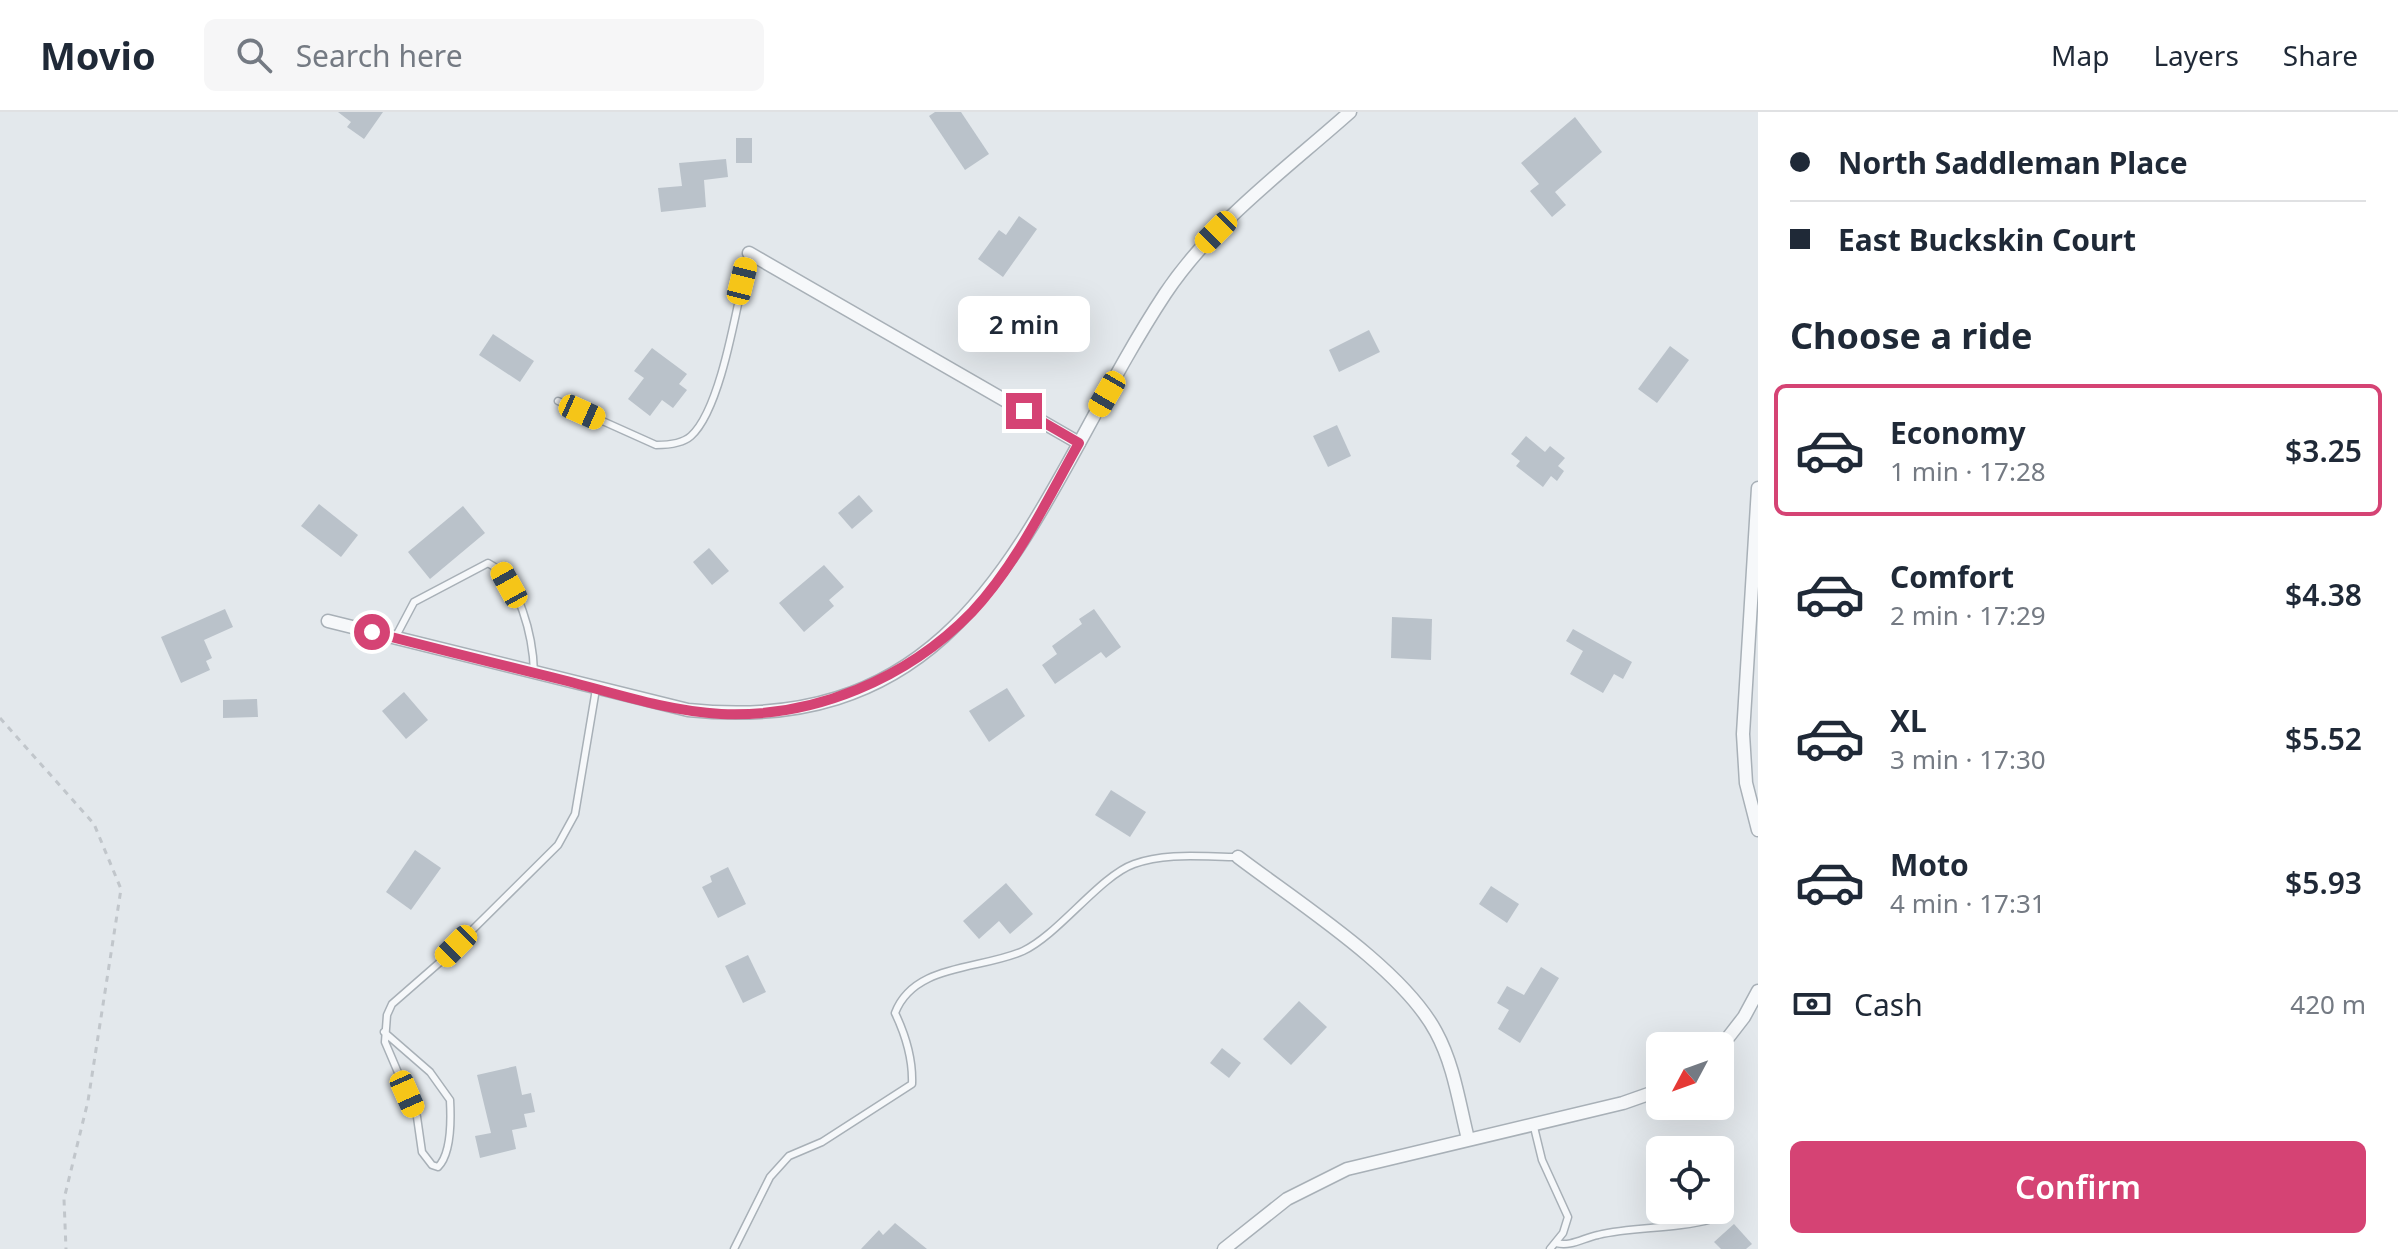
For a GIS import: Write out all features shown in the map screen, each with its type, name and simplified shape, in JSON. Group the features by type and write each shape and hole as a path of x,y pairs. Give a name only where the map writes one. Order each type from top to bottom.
{"street":[{"path":"328,621 688,710 753,713 819,703 880,679 923,654 973,611 1013,558 1183,269 1228,220 1350,112"},
{"path":"749,253 1079,443"},
{"path":"1758,488 1743,734 1745,778 1758,830"},
{"path":"1238,857 1383,968 1413,998 1444,1047 1468,1139"},
{"path":"1732,1032 1758,991"},
{"path":"1224,1249 1260,1218 1316,1183 1379,1160 1623,1103 1646,1095"}],"lane":[{"path":"558,401 656,445 673,445 690,438 699,427 723,370 749,253"},
{"path":"395,638 414,602 488,563 500,569 518,602 533,655 534,673"},
{"path":"384,1032 430,1072 450,1100 446,1148 438,1167 432,1165 422,1152 417,1117 384,1032 392,1004 439,963 558,845 575,814 596,689"},
{"path":"734,1249 770,1177 789,1156 822,1142 912,1084 906,1036 895,1013 901,998 947,969 998,960 1026,950 1129,865 1152,858 1238,857"},
{"path":"1533,1123 1542,1160 1568,1217 1553,1246 1567,1246 1609,1232 1663,1230 1690,1224"}],"path":[{"path":"0,718 94,824 121,889 88,1101 64,1199 66,1249"}],"building":[{"path":"338,112 383,112 364,139 347,127 351,122"},
{"path":"935,112 961,112 989,154 965,170 929,116"},
{"path":"1575,117 1602,152 1555,192 1566,205 1552,217 1530,191 1539,184 1521,163"},
{"path":"736,138 752,138 752,163 736,163"},
{"path":"726,159 728,177 704,180 706,207 661,212 658,188 682,186 679,163"},
{"path":"1019,216 1037,229 1003,277 978,259 999,230 1006,235"},
{"path":"1369,330 1380,352 1339,372 1329,350"},
{"path":"493,334 534,361 520,382 479,355"},
{"path":"1670,346 1689,360 1657,403 1638,389"},
{"path":"652,348 687,374 679,384 687,390 673,408 662,400 650,416 628,399 644,378 634,371"},
{"path":"1337,425 1351,456 1328,467 1313,436"},
{"path":"1526,436 1545,452 1550,446 1565,458 1558,466 1564,471 1557,481 1551,476 1543,487 1516,466 1520,461 1511,454"},
{"path":"859,495 873,511 852,529 838,513"},
{"path":"319,504 358,535 341,557 301,526"},
{"path":"463,506 485,533 430,579 408,552"},
{"path":"709,548 729,571 712,585 693,562"},
{"path":"824,565 844,587 829,600 834,606 804,632 779,603"},
{"path":"225,609 233,627 204,640 212,658 206,661 210,670 181,683 161,637"},
{"path":"1094,609 1121,647 1106,658 1101,652 1055,684 1042,665 1057,654 1052,646 1082,624 1079,619"},
{"path":"1392,617 1432,619 1431,660 1391,658"},
{"path":"1573,629 1632,662 1623,679 1614,674 1603,693 1570,674 1583,651 1566,641"},
{"path":"1007,688 1025,716 989,742 969,711"},
{"path":"404,692 428,720 406,739 382,711"},
{"path":"257,699 258,717 223,718 223,700"},
{"path":"1111,790 1146,812 1130,837 1095,815"},
{"path":"415,850 441,868 411,910 386,892"},
{"path":"728,867 746,904 718,918 702,887 712,882 710,876"},
{"path":"1006,883 1033,914 1010,934 999,921 979,939 963,921"},
{"path":"1491,886 1519,904 1507,923 1479,904"},
{"path":"748,955 766,992 743,1003 725,966"},
{"path":"1541,967 1559,978 1520,1043 1498,1029 1509,1010 1497,1003 1507,986 1524,995"},
{"path":"1299,1001 1327,1027 1291,1065 1263,1039"},
{"path":"1222,1048 1241,1063 1229,1078 1210,1063"},
{"path":"516,1066 522,1095 531,1093 535,1112 524,1114 527,1127 512,1130 516,1149 480,1158 475,1136 491,1133 477,1075"},
{"path":"895,1223 927,1249 861,1249 879,1230 883,1235"},
{"path":"1734,1224 1752,1244 1746,1249 1721,1249 1714,1242"}],"route":[{"path":"372,632 688,710 720,714 753,713 786,710 835,698 895,672 923,654 973,611 1013,558 1079,443 1024,411"}]}
